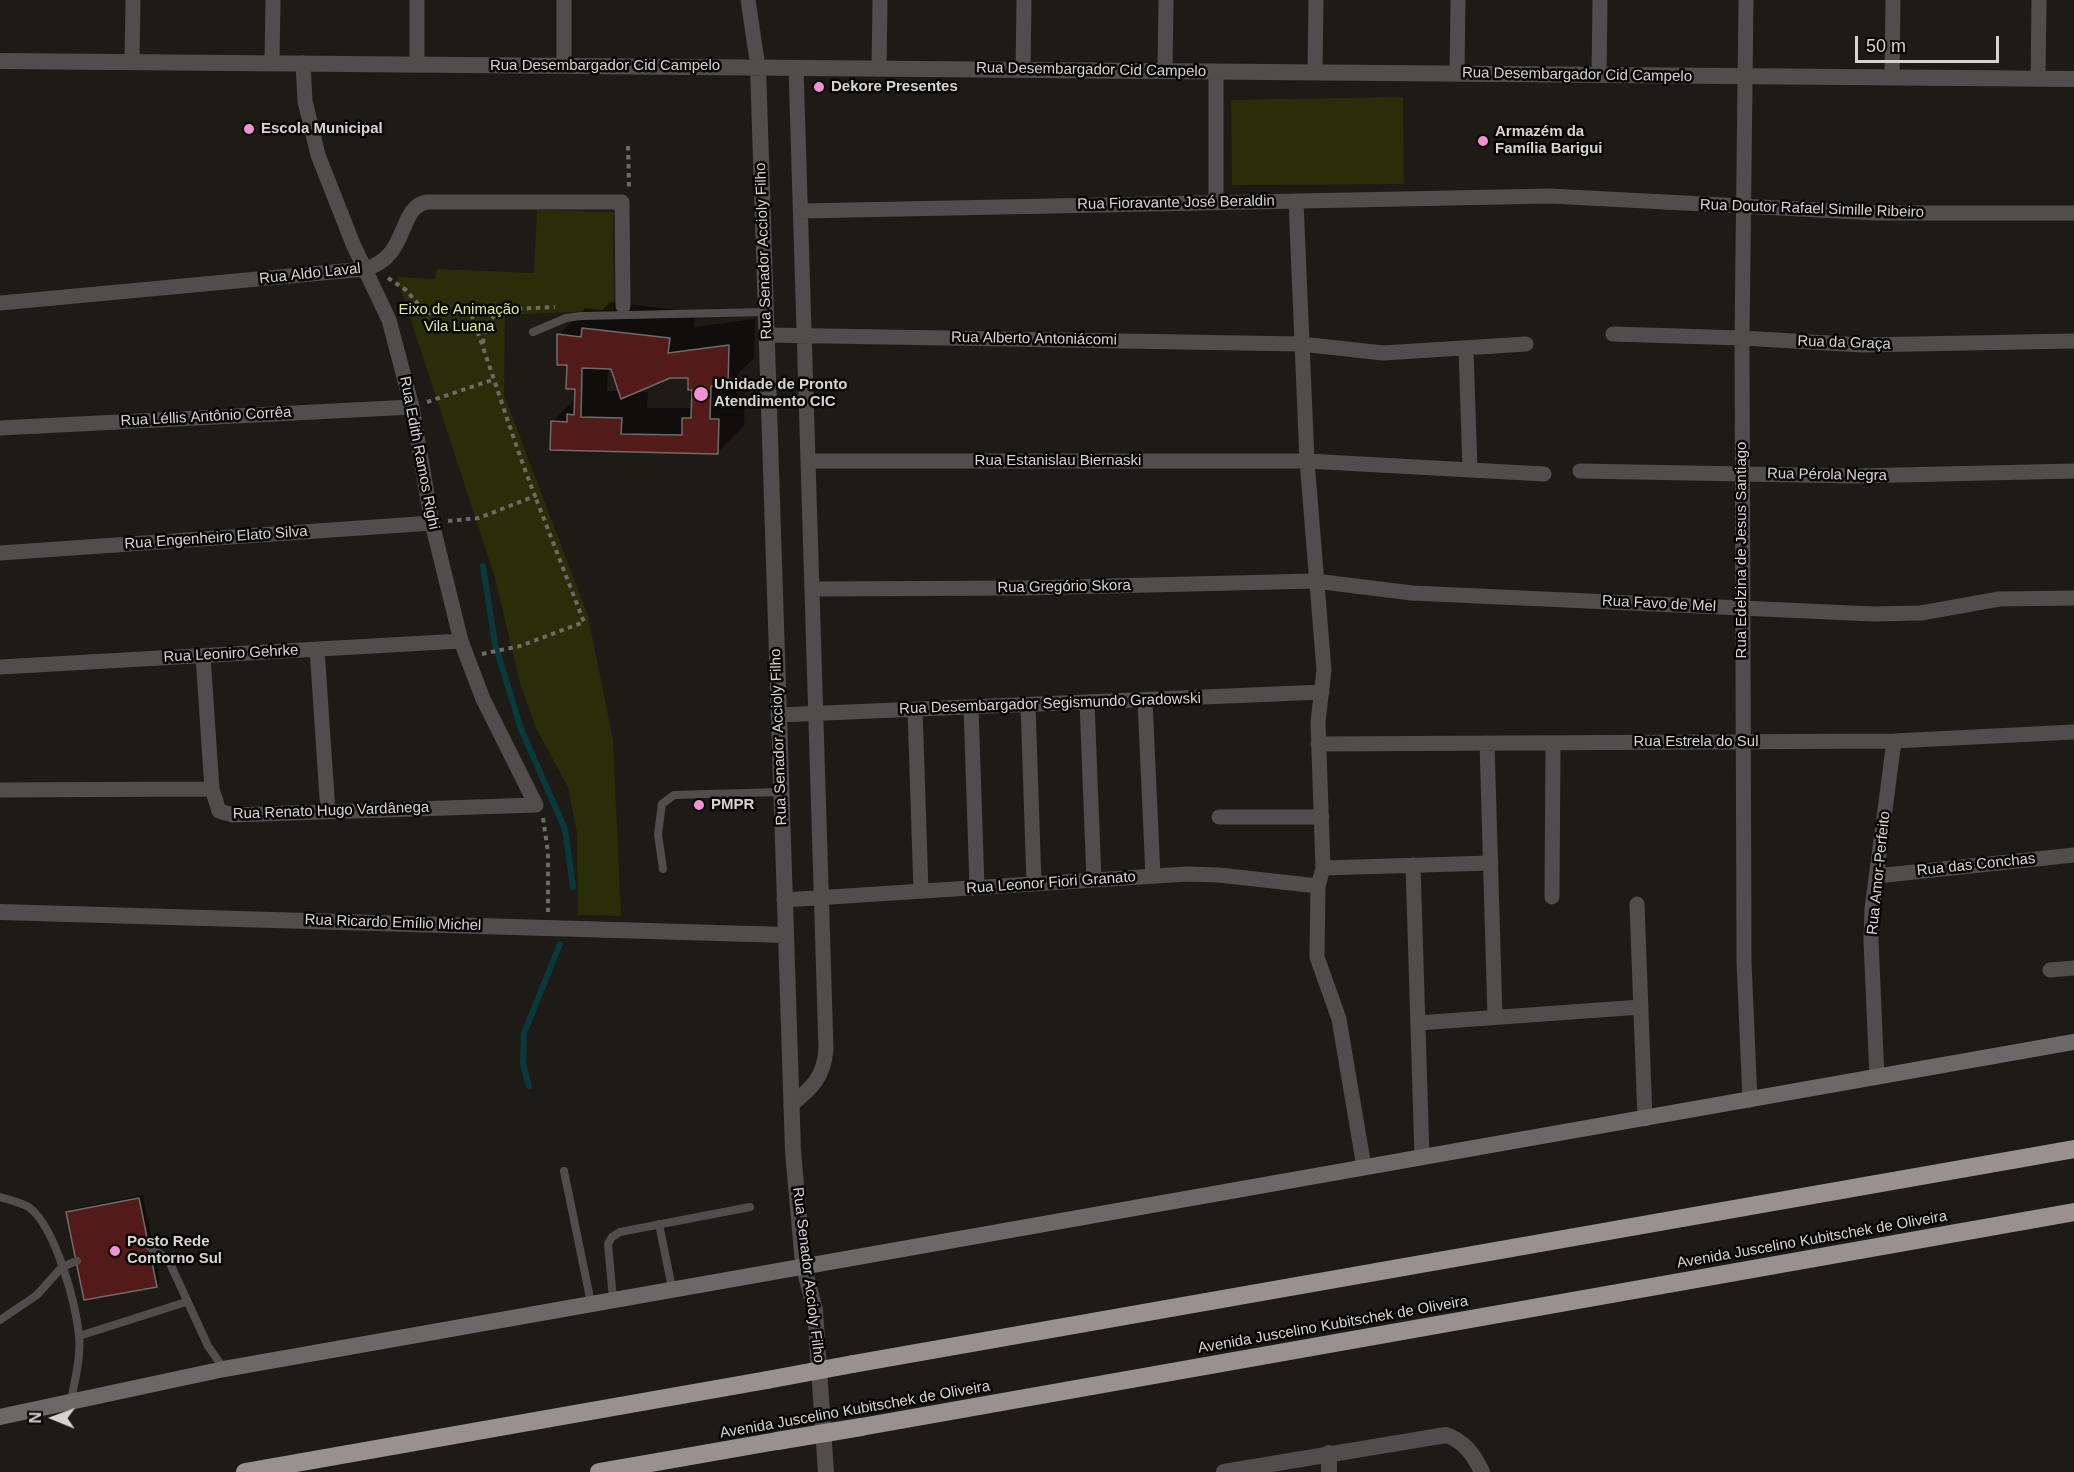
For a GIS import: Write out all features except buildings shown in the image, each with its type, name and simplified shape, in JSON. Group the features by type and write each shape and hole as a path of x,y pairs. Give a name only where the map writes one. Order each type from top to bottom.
{"highway":[{"path":"245,1472 2074,1149"},
{"name":"Avenida Juscelino Kubitschek de Oliveira","path":"599,1472 2074,1212"}],"main road":[{"path":"0,1417 224,1369 803,1264 1750,1101 2074,1042"}],"street":[{"path":"132,62 133,0"},
{"path":"272,63 273,0"},
{"path":"417,0 417,65"},
{"path":"564,0 564,66"},
{"name":"Rua Senador Accioly Filho","path":"748,0 758,67 791,1105 803,1264 816,1318 826,1472"},
{"path":"879,69 880,0"},
{"path":"1023,70 1024,0"},
{"path":"1165,71 1166,0"},
{"path":"1315,72 1316,0"},
{"path":"1457,74 1458,0"},
{"path":"1599,75 1600,0"},
{"name":"Rua Edelzina de Jesus Santiago","path":"1746,0 1742,472 1744,962 1750,1101"},
{"path":"1892,77 1893,0"},
{"path":"2038,0 2038,79"},
{"name":"Rua Desembargador Cid Campelo","path":"0,61 2074,79"},
{"name":"Rua Edith Ramos Righi","path":"303,63 305,101 318,155 365,269 389,320 412,407 432,523 461,641 483,699 536,805"},
{"path":"791,1105 812,1088 821,1077 825,1065 817,714 796,68"},
{"path":"1216,72 1216,203"},
{"name":"Rua Fioravante José Beraldin","path":"801,211 1551,196"},
{"name":"Rua Doutor Rafael Simille Ribeiro","path":"1551,196 1876,213 2074,213"},
{"path":"1296,201 1307,461 1324,670 1318,744 1323,868 1318,886 1317,957 1341,1027 1364,1167"},
{"path":"622,202 623,306"},
{"name":"Rua Aldo Laval","path":"0,303 365,269 385,261 393,252 409,216 420,203 622,202"},
{"name":"Rua Alberto Antoniácomi","path":"767,334 1301,344 1383,353 1526,344"},
{"name":"Rua da Graça","path":"1613,334 1862,345 2074,341"},
{"path":"1466,349 1470,470"},
{"name":"Rua Léllis Antônio Corrêa","path":"0,428 412,407"},
{"name":"Rua Estanislau Biernaski","path":"808,461 1307,461 1544,474"},
{"name":"Rua Pérola Negra","path":"1580,471 1742,472 1865,476 2074,471"},
{"name":"Rua Engenheiro Elato Silva","path":"0,553 432,523"},
{"name":"Rua Gregório Skora","path":"813,589 1315,581"},
{"name":"Rua Favo de Mel","path":"1315,581 1412,593 1895,614 1940,610 1999,599 2074,598"},
{"name":"Rua Leoniro Gehrke","path":"0,667 461,641"},
{"path":"317,649 328,812"},
{"path":"0,790 212,789 202,656"},
{"name":"Rua Desembargador Segismundo Gradowski","path":"778,715 1322,692"},
{"path":"1145,700 1153,876"},
{"path":"1087,702 1094,880"},
{"path":"1028,705 1034,884"},
{"path":"971,707 977,887"},
{"path":"915,709 921,891"},
{"name":"Rua Estrela do Sul","path":"1318,744 1894,741 2074,732"},
{"name":"Rua Amor-Perfeito","path":"1877,1077 1871,941 1894,741"},
{"path":"1552,897 1553,742"},
{"path":"1487,743 1495,1017"},
{"name":"Rua Renato Hugo Vardânega","path":"212,789 219,811 226,814 536,805"},
{"path":"1219,817 1322,817"},
{"name":"Rua das Conchas","path":"1877,876 2074,855"},
{"path":"1323,868 1491,863"},
{"path":"1413,865 1422,1157"},
{"name":"Rua Leonor Fiori Granato","path":"784,900 1153,876 1219,875 1318,886"},
{"path":"1637,904 1646,1119"},
{"name":"Rua Ricardo Emílio Michel","path":"0,912 786,935"},
{"path":"2050,970 2074,968"},
{"path":"1418,1023 1641,1007"},
{"path":"1224,1472 1446,1435 1456,1438 1466,1447 1481,1472"},
{"path":"1329,1453 1329,1472"}],"lane":[{"path":"533,332 566,318 581,316 766,312"},
{"path":"663,869 658,834 662,804 674,795 781,792"},
{"path":"564,1171 591,1303"},
{"path":"0,1197 29,1208 50,1233 62,1267 79,1336 71,1400"},
{"path":"613,1299 608,1244 612,1237 620,1232 750,1207"},
{"path":"659,1224 672,1288"},
{"path":"150,1247 168,1259 208,1346 224,1369"},
{"path":"0,1320 37,1295 62,1267 77,1261"},
{"path":"79,1336 186,1302"}],"path":[{"path":"622,202 629,187 628,146"},
{"path":"365,269 400,285 426,313 567,306"},
{"path":"483,346 486,325 500,310"},
{"path":"467,657 520,646 584,622 506,423 495,379 471,311"},
{"path":"412,407 495,379"},
{"path":"432,523 479,518 535,496"},
{"path":"536,805 548,840 548,928"}],"green space":[{"path":"1403,97 1404,184 1232,185 1231,100"},
{"name":"Eixo de Animação Vila Luana","path":"537,210 613,212 614,310 505,315 504,395 588,616 613,740 621,916 578,915 577,833 568,787 536,728 520,683 495,578 397,277 435,279 437,269 534,273"}],"waterway":[{"path":"483,566 495,644 521,729 565,829 573,887"},
{"path":"529,1086 523,1064 524,1033 560,944"}],"place":[{"name":"Dekore Presentes","path":"819,87"},
{"name":"Escola Municipal","path":"249,129"},
{"name":"Armazém da Família Barigui","path":"1483,141"},
{"name":"Unidade de Pronto Atendimento CIC","path":"701,394"},
{"name":"PMPR","path":"699,805"},
{"name":"Posto Rede Contorno Sul","path":"115,1251"}]}
